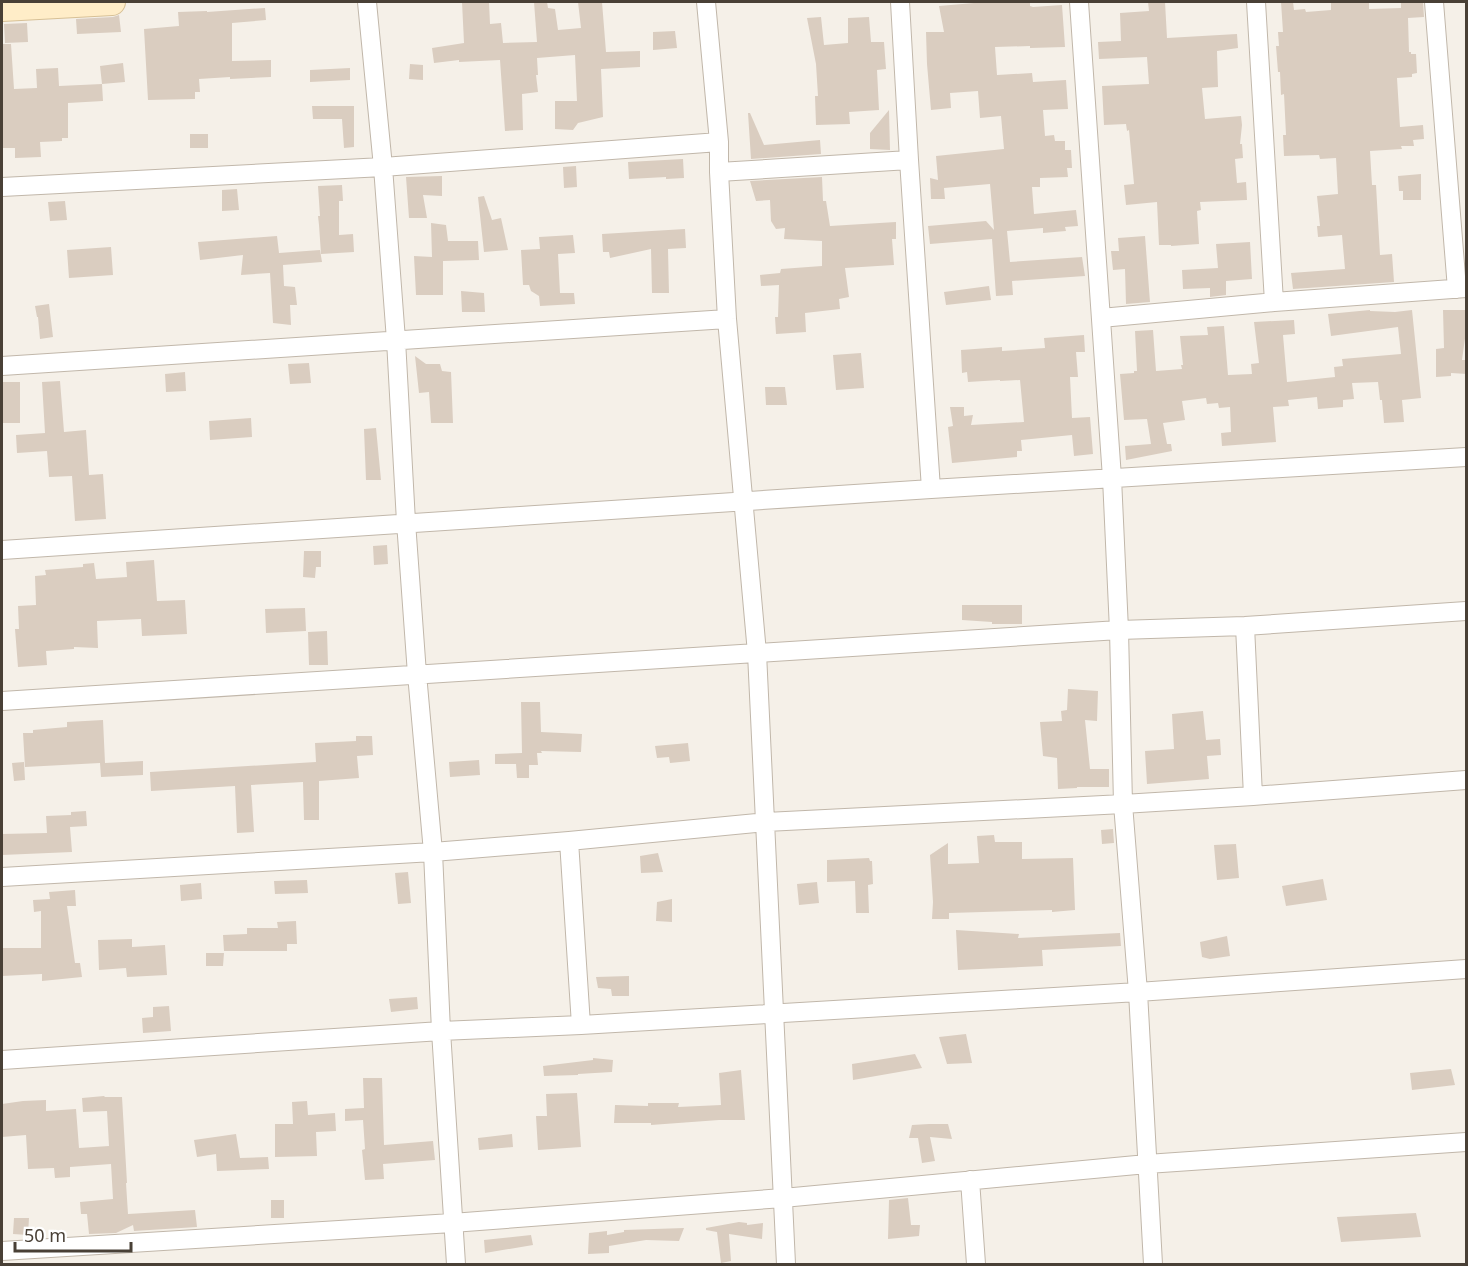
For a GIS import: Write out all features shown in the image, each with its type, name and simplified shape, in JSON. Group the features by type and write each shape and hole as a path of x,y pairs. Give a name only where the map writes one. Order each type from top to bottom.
{"street":[{"path":"2,8 112,2"},
{"path":"367,2 383,167 417,674 433,852 441,1031 456,1264"},
{"path":"706,2 719,142 727,319 742,501 758,653 786,1264"},
{"path":"900,2 931,489"},
{"path":"1079,2 1112,478 1119,630 1123,804 1138,992 1153,1264"},
{"path":"1256,2 1274,302"},
{"path":"1101,318 1274,302 1462,289 1434,2"},
{"path":"2,187 383,167 719,142"},
{"path":"719,172 909,160"},
{"path":"2,366 727,319"},
{"path":"2,549 1467,457"},
{"path":"2,701 1119,630 1245,626 1467,611"},
{"path":"1245,626 1253,796"},
{"path":"2,877 433,852 766,822 1123,804 1467,780"},
{"path":"569,841 581,1025"},
{"path":"2,1060 441,1031 581,1025 1138,992 1467,969"},
{"path":"2,1251 452,1223 783,1198 1147,1164 1467,1142"},
{"path":"970,1180 976,1264"}],"building":[{"path":"462,2 489,2 490,24 501,23 503,43 537,42 534,2 547,2 548,8 555,9 558,30 581,28 578,2 602,2 606,52 640,51 640,67 601,69 603,117 578,123 573,130 555,129 555,101 577,101 575,55 537,58 538,92 522,94 523,130 505,131 500,60 459,62 459,60 434,63 432,48 464,43"},
{"path":"974,2 1030,2 1030,6 1033,7 1062,5 1065,47 995,47 997,75 1032,73 1033,82 1066,80 1068,109 1043,110 1045,136 1054,135 1055,141 1065,141 1065,150 1071,150 1072,168 1067,168 1068,177 1040,178 1040,187 1032,187 1034,214 1076,210 1078,226 1065,227 1066,231 1043,233 1043,228 1007,231 1010,262 1082,257 1085,276 1012,281 1013,295 996,296 992,239 930,244 928,226 986,221 994,230 990,184 944,188 945,199 931,199 930,178 938,180 936,156 1004,149 1001,116 980,118 978,91 950,93 951,108 931,110 926,32 944,32 939,6"},
{"path":"1148,2 1165,2 1167,38 1237,34 1238,48 1217,51 1218,87 1202,88 1205,119 1241,116 1240,144 1242,144 1243,158 1235,159 1237,183 1246,182 1247,200 1200,202 1201,210 1197,211 1199,244 1159,245 1157,202 1126,205 1124,185 1134,184 1129,130 1127,131 1126,124 1104,125 1102,86 1149,84 1147,57 1099,59 1098,42 1121,41 1120,13 1149,11"},
{"path":"1281,2 1293,2 1294,10 1305,9 1306,12 1331,10 1331,2 1369,2 1369,9 1401,8 1401,2 1423,2 1424,17 1408,18 1409,52 1416,54 1417,73 1412,74 1412,77 1397,78 1400,127 1423,125 1424,139 1413,140 1414,146 1401,146 1402,149 1370,151 1372,185 1376,185 1380,255 1392,254 1394,282 1293,289 1291,273 1345,269 1342,235 1318,237 1317,226 1320,226 1317,196 1338,194 1336,158 1320,159 1319,155 1284,156 1283,135 1286,135 1284,94 1281,95 1276,46 1279,46 1278,32 1283,32"},
{"path":"265,8 266,20 232,23 232,61 271,60 271,77 199,79 200,92 195,92 195,99 148,100 144,29 179,26 178,12"},
{"path":"119,15 121,32 77,34 76,19"},
{"path":"821,17 824,45 848,43 848,18 869,17 871,42 884,42 886,69 877,70 879,110 849,112 850,124 816,125 815,96 818,96 816,64 807,18"},
{"path":"27,23 28,42 5,43 4,24"},
{"path":"675,31 677,48 653,50 653,32"},
{"path":"2,44 11,44 14,89 37,88 36,69 58,68 59,86 102,84 103,101 68,103 68,138 62,138 62,141 40,142 41,157 15,158 15,148 2,148"},
{"path":"123,63 125,82 102,84 100,66"},
{"path":"410,64 423,65 423,80 409,79"},
{"path":"350,68 350,80 310,82 310,70"},
{"path":"312,106 354,106 354,147 344,148 342,119 313,119"},
{"path":"889,110 890,150 870,149 870,133"},
{"path":"748,113 764,145 820,140 821,154 751,159"},
{"path":"190,134 208,134 208,148 190,148"},
{"path":"683,159 684,178 629,179 628,162"},
{"path":"576,166 577,187 564,188 563,167"},
{"path":"1421,174 1421,200 1403,200 1403,191 1399,191 1398,176"},
{"path":"442,176 442,196 423,195 427,218 409,218 406,177"},
{"path":"822,177 823,201 826,201 830,226 896,222 896,239 892,239 894,265 845,268 849,297 839,299 840,309 805,313 806,332 776,334 775,317 778,317 779,285 761,286 760,275 780,273 781,269 822,266 822,241 784,239 785,228 776,229 771,221 770,200 756,201 750,181"},
{"path":"342,185 343,201 339,201 339,235 353,234 354,252 321,254 318,186"},
{"path":"237,189 239,210 222,211 222,190"},
{"path":"484,196 492,220 501,218 508,250 484,252 478,197"},
{"path":"65,201 67,220 50,221 48,202"},
{"path":"431,223 446,225 448,241 478,241 479,260 443,261 443,295 416,295 414,256 432,257"},
{"path":"685,229 686,248 668,249 669,293 652,293 651,249 610,258 609,252 603,252 602,234"},
{"path":"573,235 575,253 558,254 560,293 574,293 575,304 540,306 539,296 531,291 529,285 523,285 521,250 540,249 539,237"},
{"path":"277,236 279,253 320,250 322,262 283,265 284,286 295,287 297,305 290,305 291,325 273,323 270,273 241,275 243,255 200,260 198,242"},
{"path":"1145,236 1150,302 1126,304 1125,269 1113,270 1111,251 1119,251 1118,238"},
{"path":"1250,242 1252,279 1226,281 1226,295 1210,297 1210,288 1183,289 1182,270 1218,268 1216,244"},
{"path":"111,247 113,275 69,278 67,250"},
{"path":"989,286 991,300 946,305 944,292"},
{"path":"461,291 484,293 485,312 462,312"},
{"path":"49,304 53,337 40,339 35,306"},
{"path":"1370,310 1395,312 1412,310 1421,398 1402,400 1404,422 1384,423 1378,382 1352,383 1354,399 1343,400 1343,407 1318,409 1317,397 1288,400 1289,406 1273,407 1276,442 1222,446 1221,433 1231,432 1230,407 1219,408 1218,403 1207,404 1206,398 1182,401 1185,420 1163,423 1167,444 1171,444 1172,451 1126,460 1125,446 1151,444 1147,419 1124,420 1120,374 1137,371 1135,331 1153,330 1156,371 1182,369 1180,336 1208,335 1207,327 1224,326 1228,375 1252,374 1251,364 1259,363 1254,322 1294,320 1295,334 1283,335 1287,382 1335,377 1334,367 1343,366 1342,359 1401,354 1398,327 1331,336 1328,314"},
{"path":"1443,310 1467,310 1462,360 1467,360 1467,374 1451,373 1451,376 1436,377 1436,349 1444,348"},
{"path":"1084,335 1085,352 1076,352 1078,377 1070,377 1072,418 1090,417 1093,454 1074,456 1072,435 1021,440 1022,451 1017,451 1017,457 952,463 948,427 953,426 950,407 964,407 964,416 973,415 971,425 1024,422 1020,380 968,382 967,372 962,373 961,350 1002,347 1002,351 1045,348 1044,338"},
{"path":"861,353 864,388 836,390 833,355"},
{"path":"415,356 426,364 440,364 442,371 451,372 453,423 431,423 429,392 419,393"},
{"path":"309,363 311,383 290,384 288,364"},
{"path":"185,372 186,391 166,392 165,374"},
{"path":"60,381 64,432 86,430 89,475 103,474 106,519 75,521 72,476 49,477 47,451 17,453 16,435 45,433 42,382"},
{"path":"2,382 20,382 20,423 2,423"},
{"path":"765,387 785,387 787,405 766,405"},
{"path":"251,418 252,437 210,440 209,421"},
{"path":"376,428 381,480 366,480 364,429"},
{"path":"387,545 388,564 374,565 373,546"},
{"path":"304,551 321,551 321,567 316,567 315,578 303,577"},
{"path":"154,560 157,601 185,600 187,634 142,636 141,619 97,621 98,648 74,647 74,649 46,651 47,665 18,667 15,629 19,629 18,606 36,605 35,576 46,575 45,570 83,567 83,564 94,563 96,579 127,577 126,562"},
{"path":"962,605 1022,605 1022,624 992,624 992,622 962,620"},
{"path":"305,608 306,631 266,633 265,609"},
{"path":"327,631 328,665 309,665 308,632"},
{"path":"1068,689 1098,691 1097,721 1085,720 1090,769 1109,769 1109,787 1058,789 1057,758 1043,756 1040,722 1062,721 1061,711 1067,710"},
{"path":"521,702 540,702 541,732 582,734 581,752 541,751 542,753 537,753 538,765 529,765 529,778 517,778 516,764 495,764 495,754 522,753"},
{"path":"1203,711 1206,740 1220,739 1221,755 1207,756 1209,779 1147,784 1145,751 1174,749 1172,714"},
{"path":"103,720 105,763 143,761 143,775 101,777 100,763 25,767 23,733 67,727 67,722"},
{"path":"356,736 372,736 373,755 357,756 359,778 319,781 319,820 304,820 303,782 251,785 254,832 237,833 235,786 151,791 150,772 316,762 315,743 356,741"},
{"path":"688,743 690,761 670,763 669,757 657,758 655,746"},
{"path":"479,760 480,775 450,777 449,762"},
{"path":"24,762 25,780 14,781 12,763"},
{"path":"86,811 87,826 70,827 72,852 2,855 2,834 47,833 46,816 71,815 71,812"},
{"path":"1113,829 1114,843 1102,844 1101,830"},
{"path":"994,835 995,842 1022,842 1022,859 1073,858 1075,910 949,913 949,919 932,919 930,855 948,843 948,864 979,863 977,836"},
{"path":"1236,844 1239,878 1217,880 1214,845"},
{"path":"658,853 663,872 641,873 640,856"},
{"path":"869,858 872,861 873,884 868,885 869,913 856,913 855,881 827,882 827,860"},
{"path":"408,872 411,903 398,904 395,873"},
{"path":"1323,879 1327,900 1286,906 1282,886"},
{"path":"307,880 308,893 275,894 274,881"},
{"path":"817,882 819,903 799,905 797,884"},
{"path":"201,883 202,899 181,901 180,885"},
{"path":"75,890 76,906 67,906 75,963 80,963 82,977 42,981 42,974 2,976 2,948 41,948 41,911 34,912 33,900 50,899 49,892"},
{"path":"672,899 672,922 656,921 657,902"},
{"path":"296,921 297,944 287,944 287,951 224,951 223,935 247,934 247,928 278,928 277,922"},
{"path":"956,930 1019,934 1018,938 1120,933 1121,946 1042,950 1043,966 958,970"},
{"path":"1227,936 1230,956 1210,959 1202,957 1200,942"},
{"path":"132,939 132,947 165,945 167,975 127,977 126,968 99,970 98,940"},
{"path":"206,953 224,953 223,966 206,966"},
{"path":"629,976 629,996 612,996 611,989 598,988 596,977"},
{"path":"417,997 418,1009 391,1012 389,999"},
{"path":"169,1006 171,1031 143,1033 142,1018 153,1017 153,1007"},
{"path":"966,1034 972,1063 947,1064 939,1037"},
{"path":"915,1054 922,1068 853,1080 852,1064"},
{"path":"593,1058 613,1060 612,1072 544,1076 543,1066 593,1060"},
{"path":"1451,1069 1455,1085 1412,1090 1410,1073"},
{"path":"741,1070 745,1120 651,1125 651,1123 614,1123 615,1105 648,1106 648,1103 679,1103 678,1107 721,1105 719,1073"},
{"path":"363,1078 382,1078 384,1145 433,1141 435,1160 383,1164 384,1179 365,1180 362,1150 365,1149 363,1120 345,1121 345,1109 364,1108"},
{"path":"577,1093 581,1147 538,1150 536,1116 547,1116 546,1094"},
{"path":"122,1097 128,1214 195,1210 197,1227 134,1231 133,1225 116,1233 89,1234 87,1214 81,1214 80,1202 113,1199 111,1164 70,1167 70,1177 55,1178 54,1168 28,1169 26,1135 2,1137 2,1104 46,1100 46,1111 76,1109 79,1148 109,1146 107,1111 83,1112 82,1098"},
{"path":"307,1101 308,1115 335,1113 336,1131 316,1132 317,1156 275,1157 275,1124 293,1124 292,1102"},
{"path":"948,1124 952,1139 930,1137 935,1161 922,1163 918,1138 909,1138 912,1125"},
{"path":"236,1134 240,1158 268,1157 269,1169 217,1171 216,1154 197,1157 194,1140"},
{"path":"512,1134 513,1147 479,1150 478,1138"},
{"path":"908,1198 911,1225 920,1225 919,1236 888,1239 889,1200"},
{"path":"271,1200 284,1200 284,1218 271,1218"},
{"path":"1416,1213 1421,1237 1341,1242 1337,1217"},
{"path":"14,1218 29,1218 28,1235 13,1234"},
{"path":"739,1222 747,1223 747,1225 763,1223 762,1239 729,1234 731,1261 721,1263 717,1232 706,1230 706,1228"},
{"path":"684,1228 679,1241 646,1240 609,1246 609,1253 588,1254 589,1233 607,1231 607,1235 624,1232 624,1230"},
{"path":"531,1235 533,1245 485,1253 484,1240"}]}
